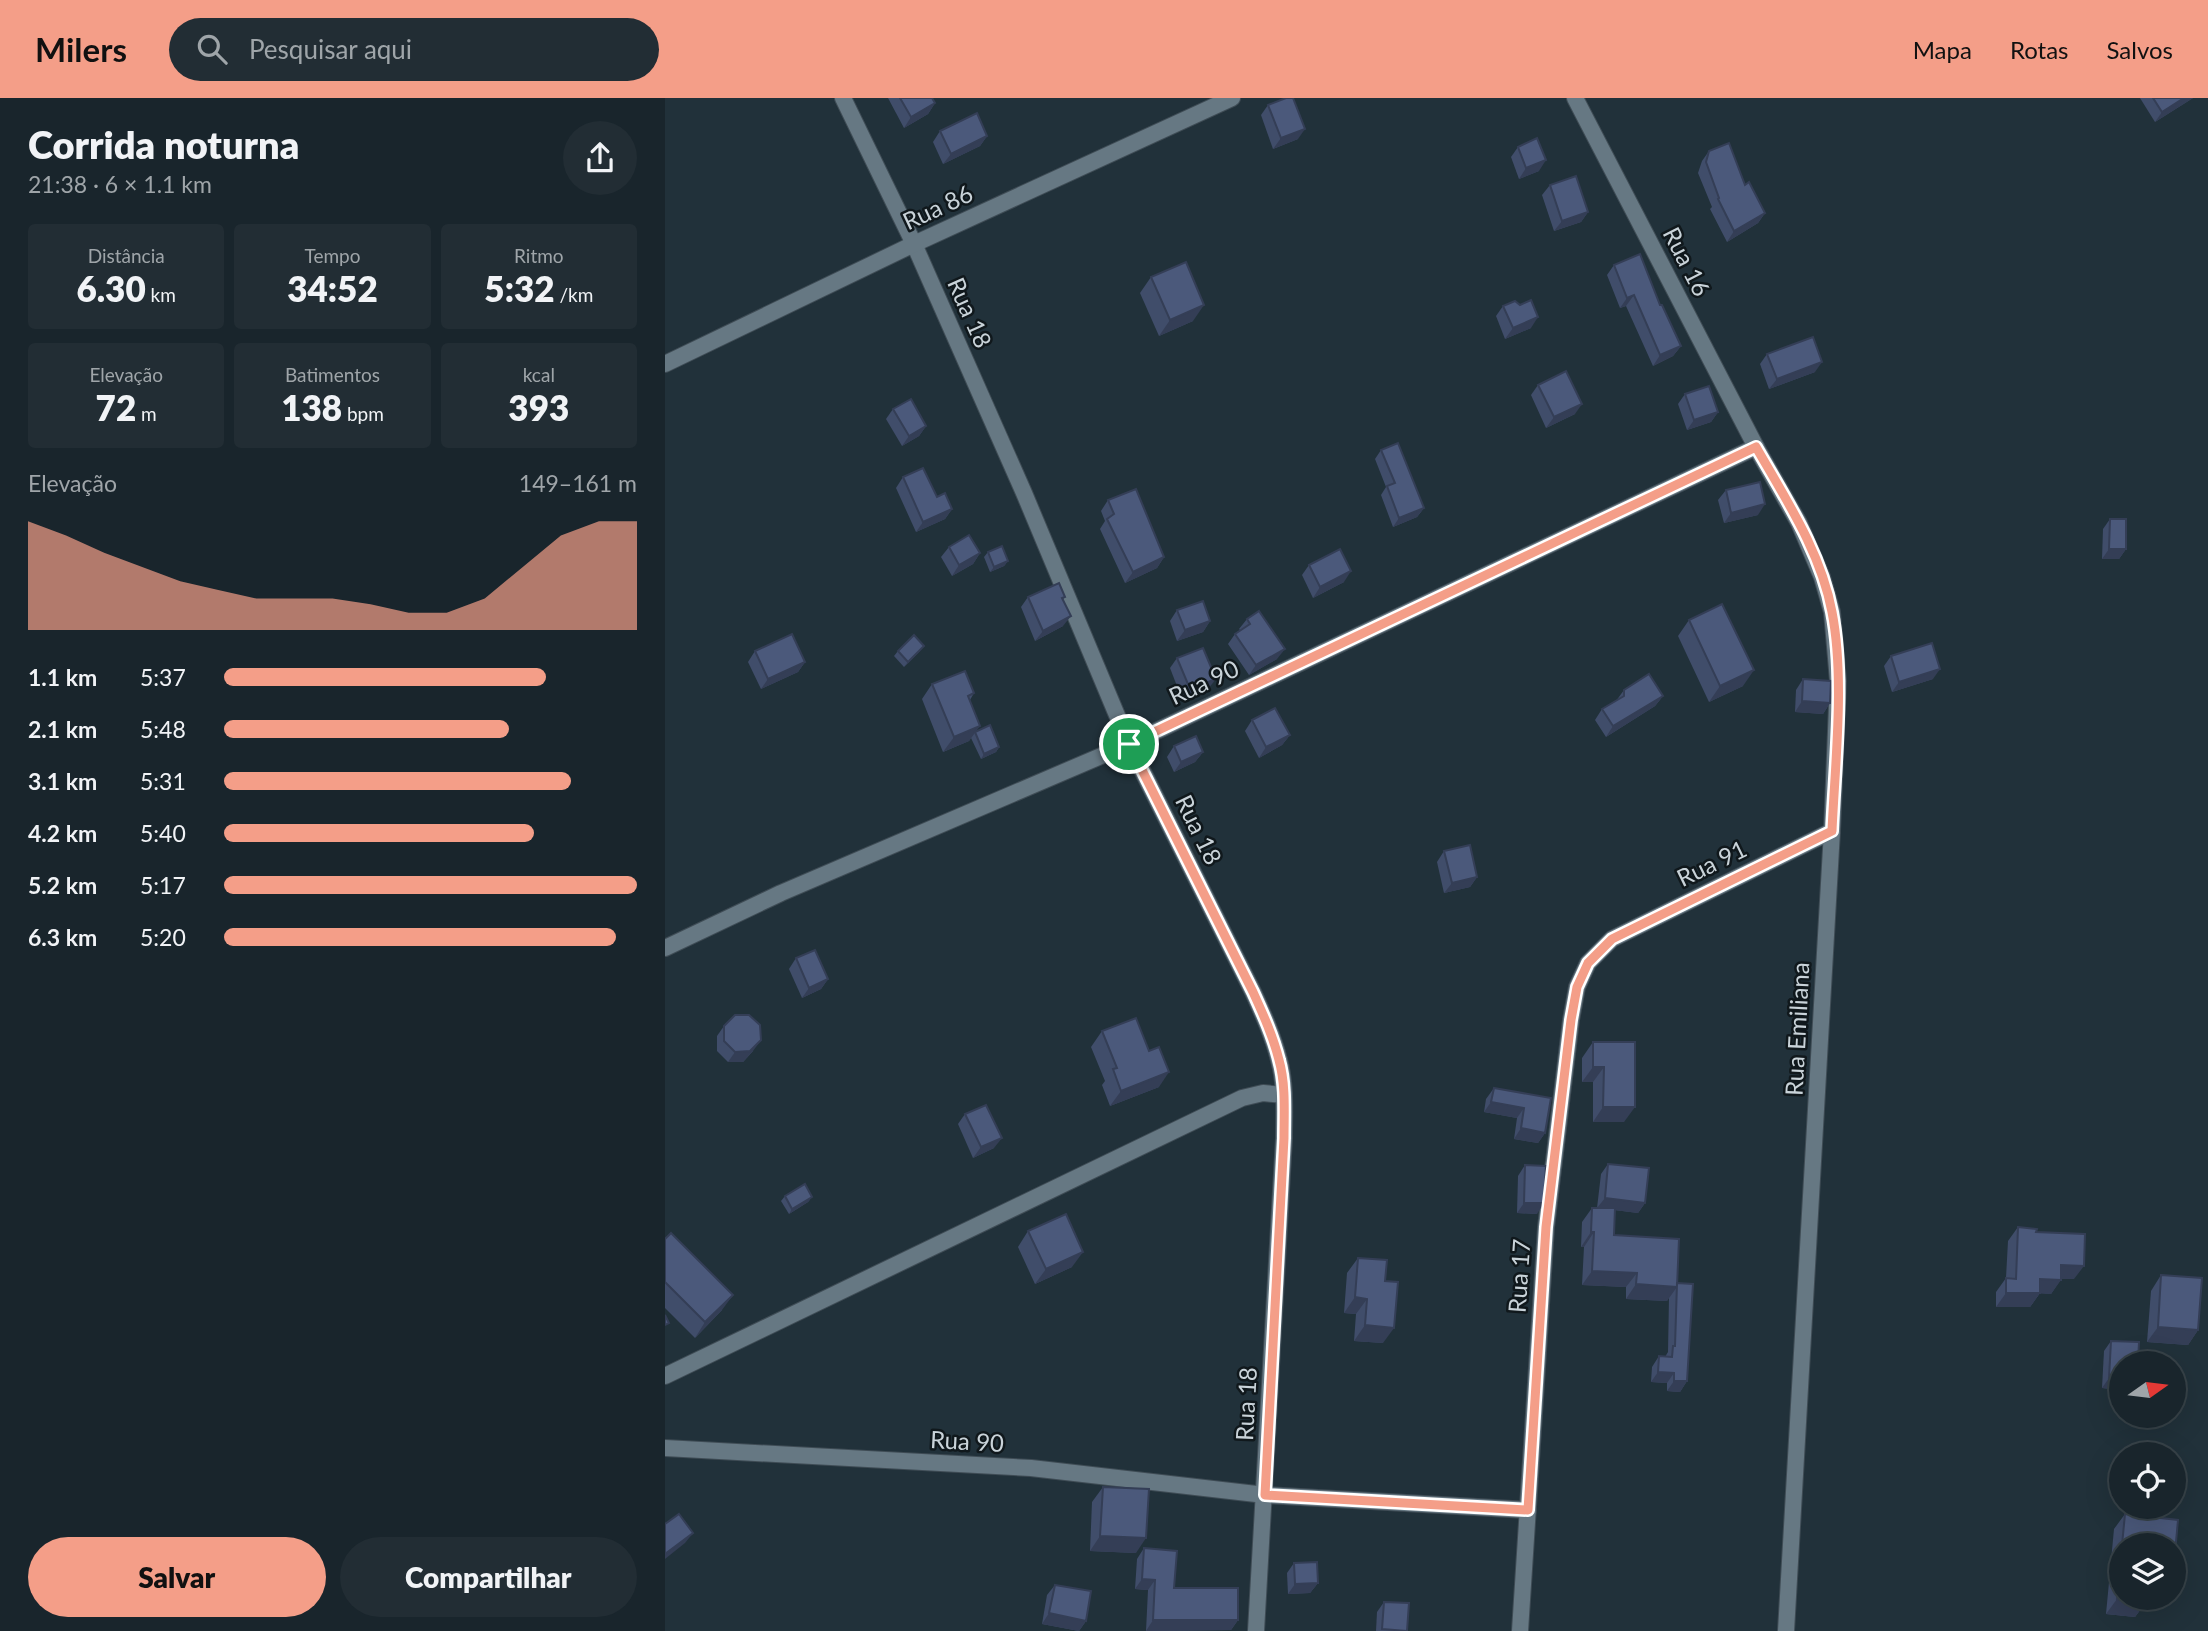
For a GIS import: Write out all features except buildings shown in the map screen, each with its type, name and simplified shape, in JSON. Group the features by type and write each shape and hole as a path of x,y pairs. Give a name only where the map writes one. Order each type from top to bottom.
{"street":[{"name":"Rua 18","path":"843,98 914,244 1030,506 1129,744 1267,1024 1280,1061 1284,1095 1284,1138 1256,1631"},
{"name":"Rua 86","path":"665,364 914,244 1233,98"},
{"name":"Rua 16","path":"1575,98 1756,447"},
{"name":"Rua 90","path":"665,948 781,893 1129,744 1756,447"},
{"name":"Rua Emiliana","path":"1756,447 1799,523 1822,577 1832,612 1838,681 1832,831 1786,1631"},
{"name":"Rua 91","path":"1612,939 1832,831"},
{"name":"Rua 17","path":"1520,1631 1546,1227 1571,1020 1577,987 1588,963 1612,939"},
{"path":"665,1376 1242,1098 1263,1093 1284,1095"},
{"name":"Rua 90","path":"665,1448 1031,1468 1265,1495 1528,1510"}],"route":[{"path":"1756,447 1799,523 1822,577 1832,612 1838,681 1832,831 1612,939 1588,963 1577,987 1546,1227 1528,1510 1265,1495 1284,1138 1284,1095 1280,1061 1253,992 1129,744 1756,447"}]}
